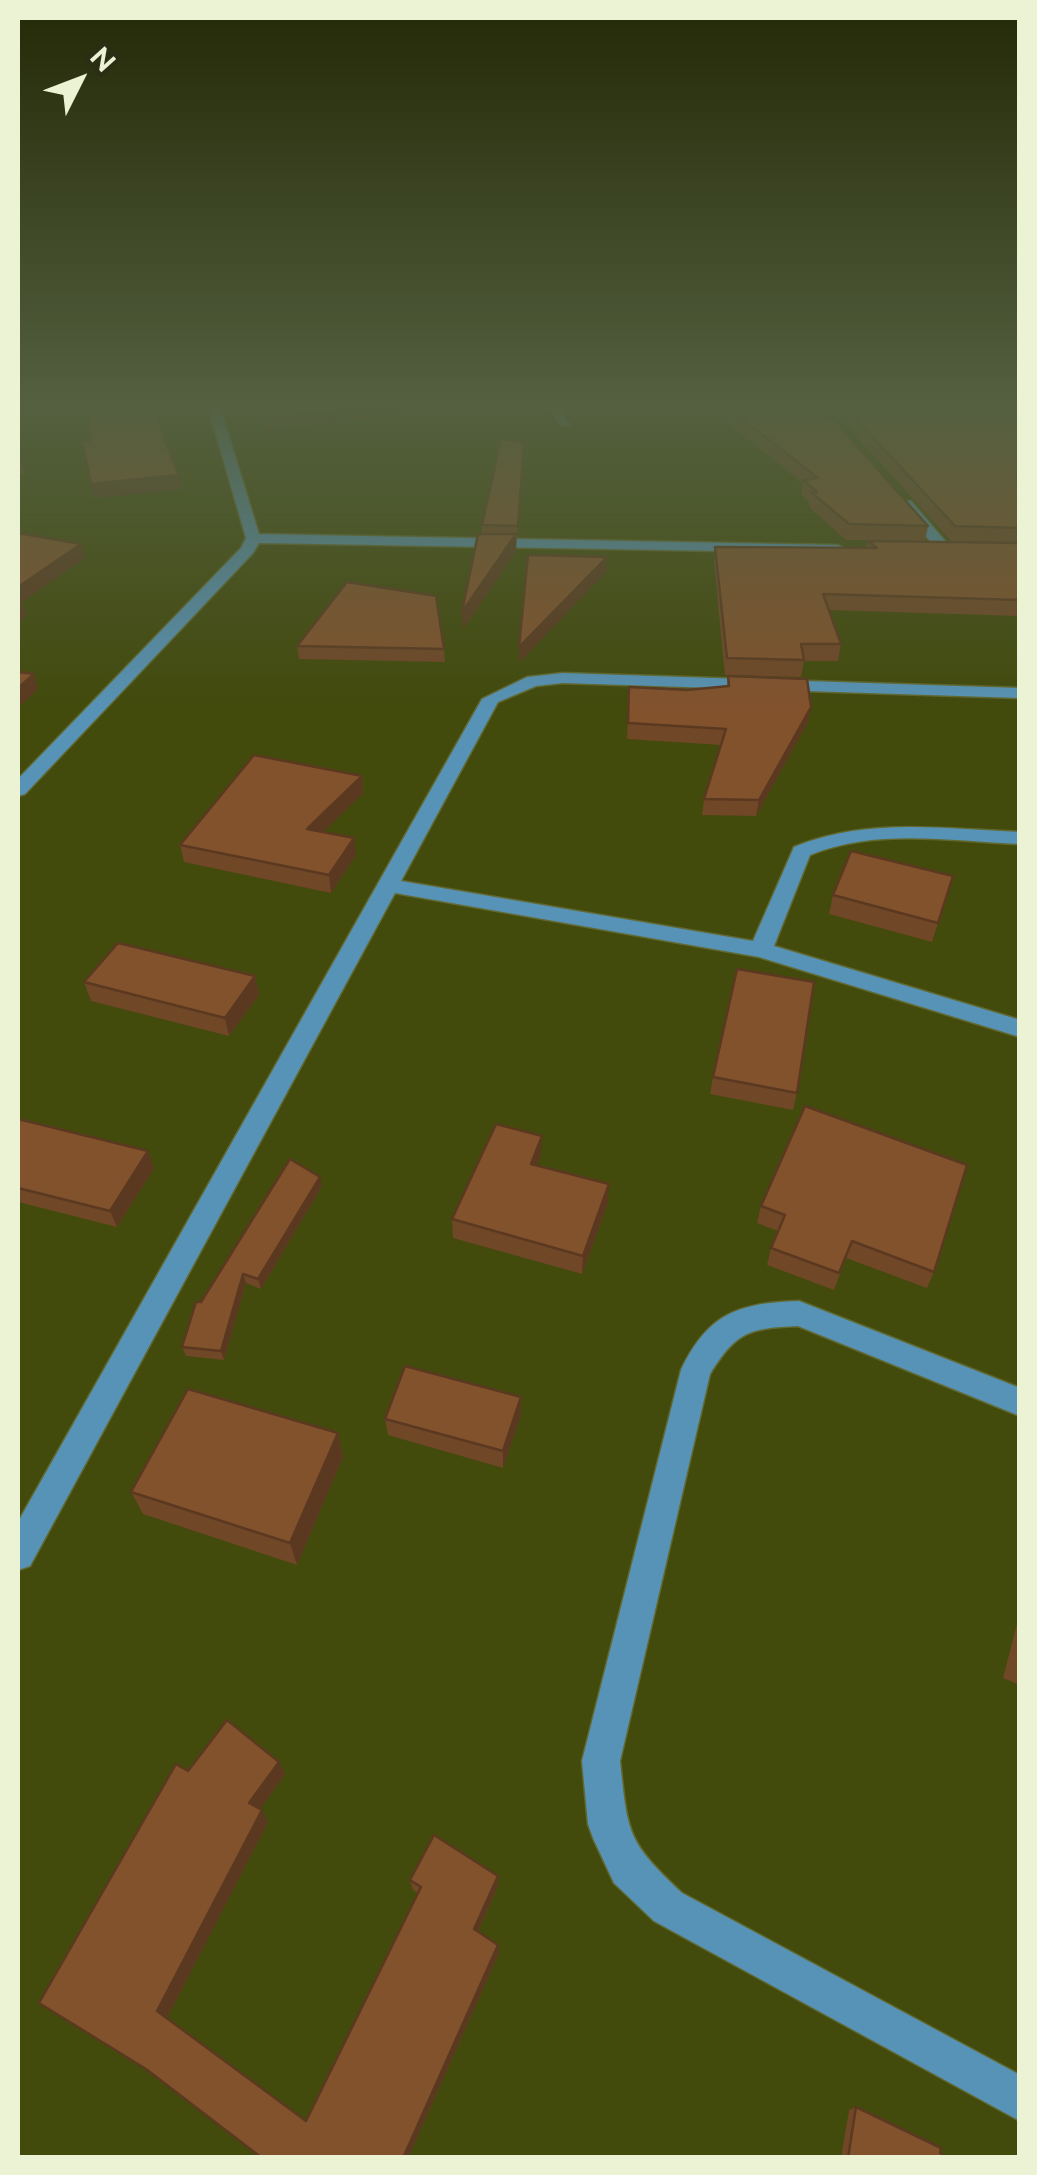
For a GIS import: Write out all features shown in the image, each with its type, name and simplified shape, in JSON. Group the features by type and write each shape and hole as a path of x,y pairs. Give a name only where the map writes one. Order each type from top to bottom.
{"street":[{"path":"18,790 240,562 253,538 244,508"},
{"path":"910,508 946,550"},
{"path":"253,538 847,549"},
{"path":"926,550 964,551"},
{"path":"18,1554 392,886 491,699 533,681 564,678 1020,693"},
{"path":"761,950 802,851 823,840 852,834 1020,838"},
{"path":"392,886 761,950 1020,1029"},
{"path":"1020,1402 799,1313 754,1315 719,1334 696,1370 601,1761 607,1824 628,1868 668,1906 1020,2099"}],"building":[{"path":"486,508 519,508 518,526 482,525"},
{"path":"831,508 912,508 928,526 849,524"},
{"path":"939,508 1020,508 1020,528 955,526"},
{"path":"18,533 81,544 18,587"},
{"path":"478,534 516,534 462,612"},
{"path":"868,541 1020,543 1020,600 823,594 841,644 801,644 804,660 727,658 715,547 877,548"},
{"path":"528,555 607,557 519,647"},
{"path":"347,582 436,596 444,649 297,646"},
{"path":"18,672 34,674 18,688"},
{"path":"728,676 807,679 811,707 759,800 704,799 726,729 628,723 629,687 687,690 729,686"},
{"path":"254,755 362,776 307,829 354,838 329,875 180,845"},
{"path":"851,851 953,876 938,923 833,895"},
{"path":"118,943 255,976 225,1018 84,982"},
{"path":"737,969 814,982 797,1093 713,1077"},
{"path":"805,1106 967,1165 934,1272 852,1241 839,1273 771,1248 785,1215 761,1206"},
{"path":"18,1119 148,1151 110,1211 18,1188"},
{"path":"496,1124 542,1136 531,1164 609,1184 583,1256 452,1219"},
{"path":"290,1159 320,1177 258,1279 243,1274 221,1351 182,1347 196,1302 201,1302"},
{"path":"405,1366 521,1397 503,1451 385,1419"},
{"path":"188,1389 338,1433 290,1543 131,1492"},
{"path":"227,1720 279,1762 249,1803 262,1810 157,2011 306,2121 421,1887 410,1880 434,1835 498,1876 474,1929 498,1945 403,2158 262,2158 146,2069 39,2003 176,1764 188,1771"},
{"path":"856,2107 941,2148 940,2153 950,2158 848,2158"}]}
